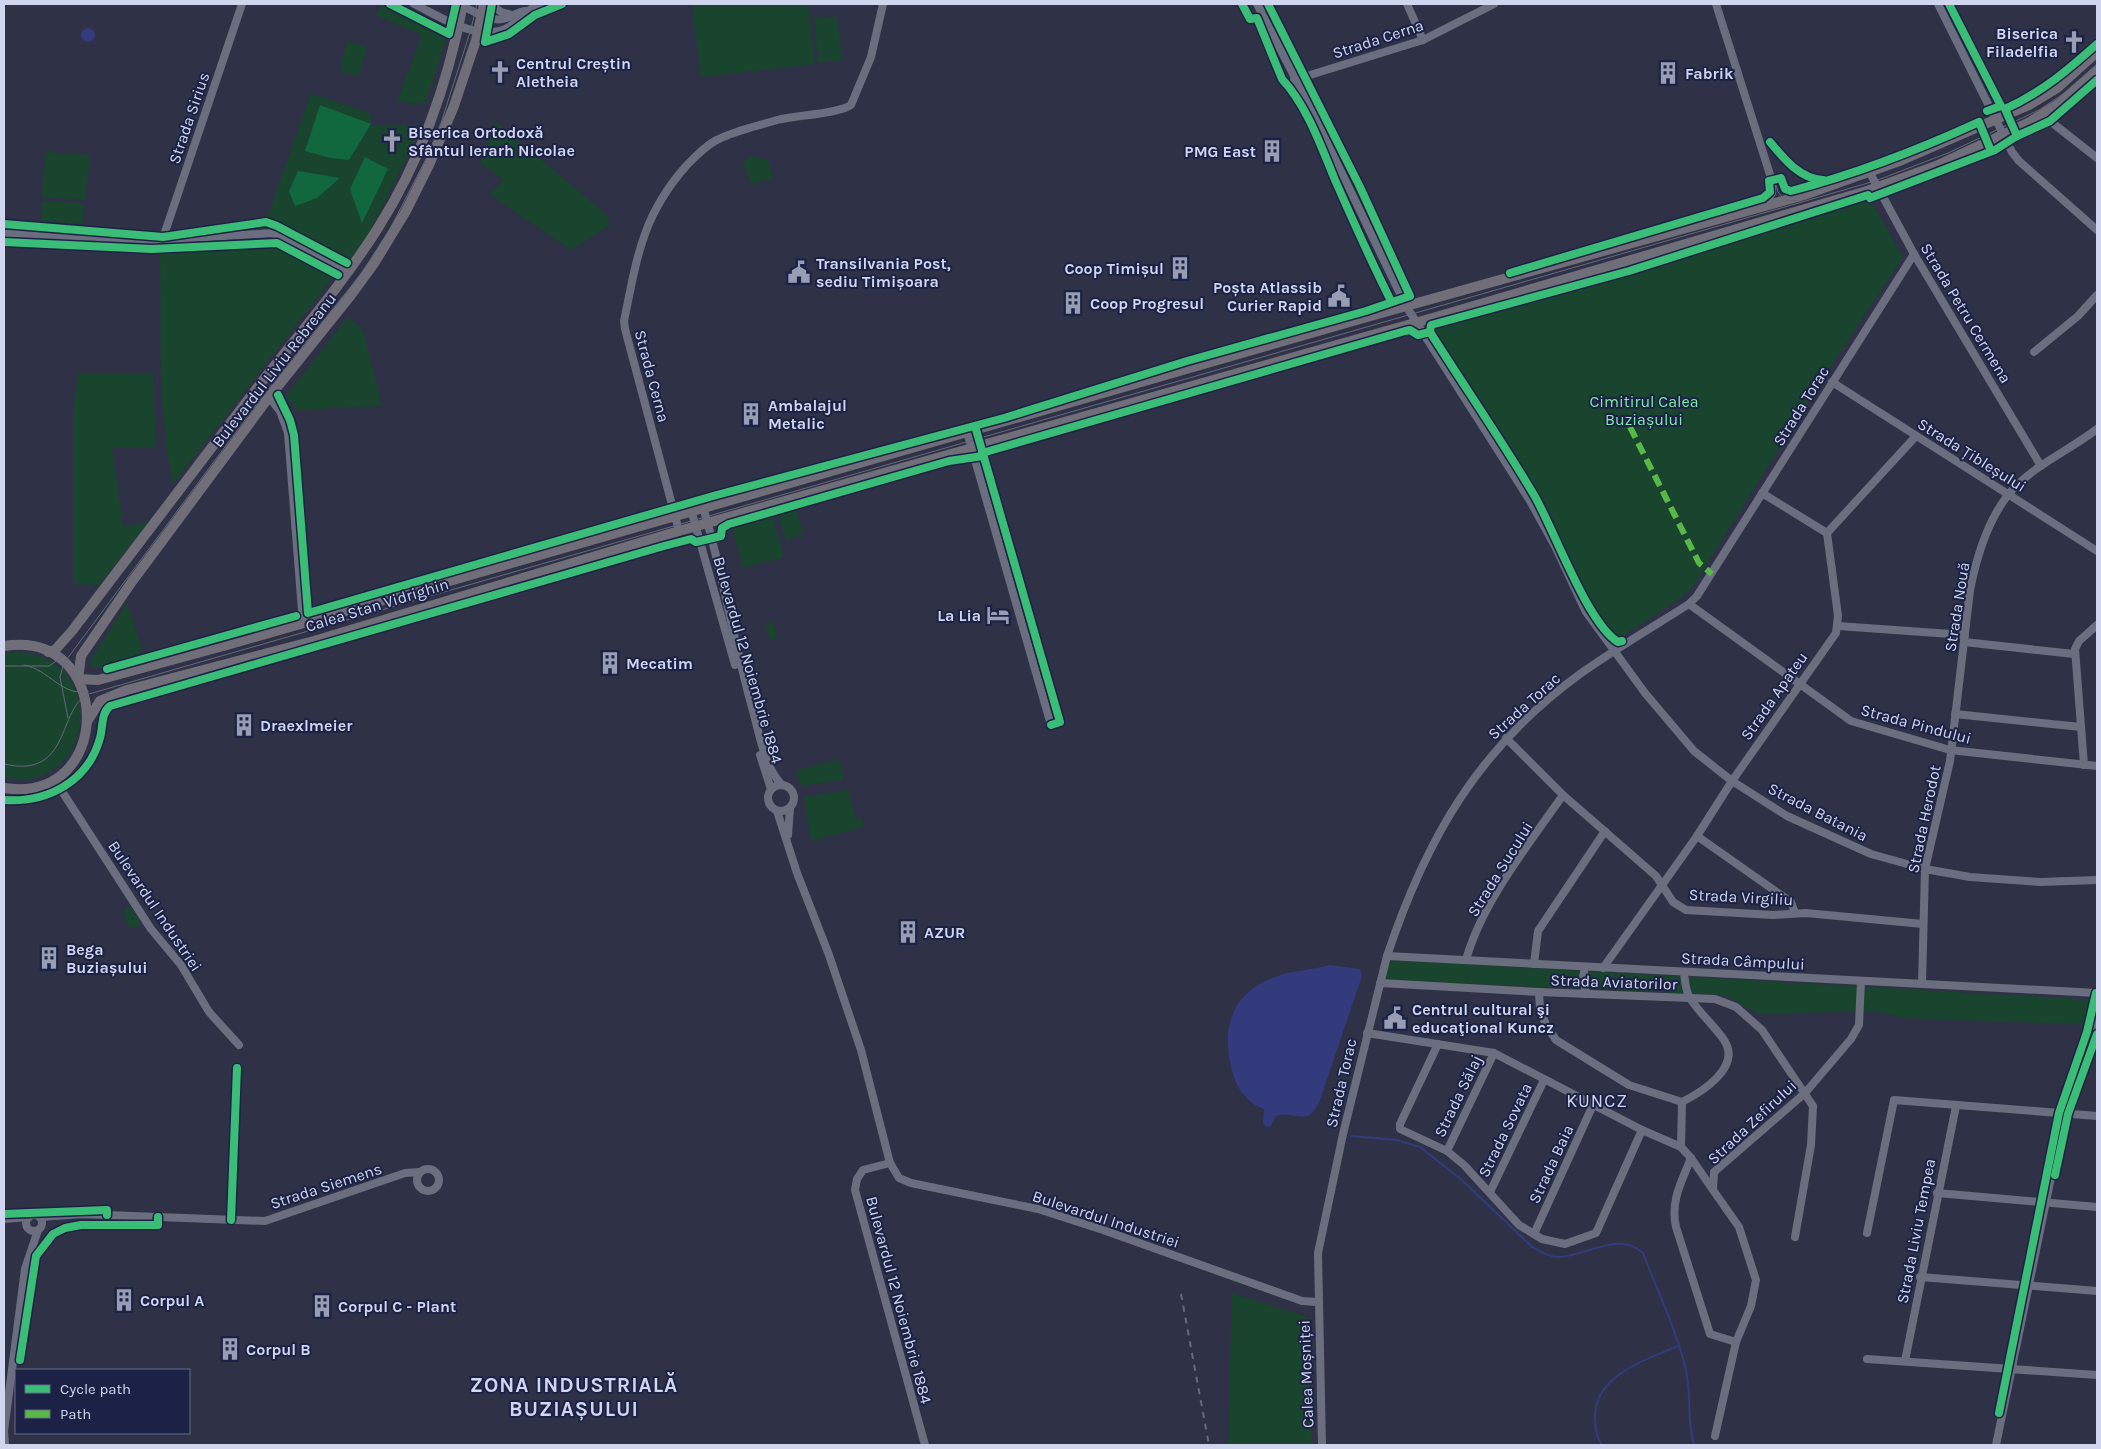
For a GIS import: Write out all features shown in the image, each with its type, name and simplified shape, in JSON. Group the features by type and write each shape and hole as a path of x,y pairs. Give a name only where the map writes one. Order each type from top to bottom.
{"main road":[{"name":"Bulevardul Liviu Rebreanu","path":"48,652 61,644 72,631 347,273 378,228 426,135 436,107 459,25 461,4"},
{"name":"Bulevardul Liviu Rebreanu","path":"78,679 78,662 84,650 131,583 269,397 374,264 406,211 429,165 454,106 478,31 483,9"},
{"name":"Calea Stan Vidrighin","path":"78,679 98,680 302,623 1406,306 1804,195 1870,173 1997,119 2048,94 2097,52"},
{"name":"Calea Stan Vidrighin","path":"88,720 100,701 121,692 314,641 679,531 1418,322 1878,187 1936,166 2045,114 2097,71"},
{"path":"4,646 28,646 48,652 64,663 78,679 87,702 88,720 85,738 79,754 72,764 54,779 30,788 4,788"}],"street":[{"name":"Strada Sirius","path":"162,241 242,4"},
{"path":"414,4 459,25 478,31 502,30 519,20 525,11"},
{"path":"461,4 483,9 491,19 500,20 540,4"},
{"path":"491,4 501,12 512,15"},
{"name":"Strada Cerna","path":"679,531 625,329 624,321 642,238 651,216 673,181 700,152 718,139 791,117 842,110 851,105 871,57 883,4"},
{"path":"1258,6 1269,4"},
{"path":"1407,4 1424,40"},
{"name":"Strada Cerna","path":"1294,80 1424,40 1494,4"},
{"path":"1716,4 1772,180 1772,193 1764,205"},
{"path":"1938,4 1997,119 2003,135 2019,161 2097,230"},
{"name":"Strada Batania","path":"1258,6 1294,80 1307,101 1406,306 1418,322 1529,499 1555,546 1586,612 1645,693 1681,737 1732,781 1787,816 1871,854 1924,869 1970,877 2010,881 2097,880"},
{"path":"2045,114 2057,127 2097,158"},
{"name":"Strada Petru Cermena","path":"1870,173 1914,254 2041,466"},
{"path":"4,232 162,241 272,233 347,273"},
{"name":"Strada Torac","path":"1318,1302 1320,1234 1367,1033 1387,956 1424,858 1459,798 1506,738 1580,674 1689,604 1702,588 1914,254"},
{"path":"2034,352 2078,316 2097,295"},
{"name":"Strada Țibleșului","path":"1832,382 2097,551"},
{"path":"269,397 280,411 288,432 302,623"},
{"name":"Strada Nouă","path":"1950,750 1970,590 1976,563 1985,538 2009,494 2019,483 2097,429"},
{"path":"967,432 1050,725"},
{"path":"1916,436 1827,533 1838,626 1965,639 2074,654"},
{"path":"1762,493 1827,533"},
{"name":"Bulevardul 12 Noiembrie 1884","path":"703,507 739,661 760,737 772,772 782,785"},
{"name":"Bulevardul 12 Noiembrie 1884","path":"691,510 771,789"},
{"name":"Strada Pindului","path":"1689,604 1851,721 1950,750 2097,766"},
{"path":"2084,765 2074,654 2079,641 2097,625"},
{"name":"Strada Apateu","path":"1603,968 1697,836 1732,781 1836,633 1838,626"},
{"path":"1955,714 2081,727"},
{"name":"Strada Virgiliu","path":"1506,738 1563,795 1662,883 1673,902 1686,910 1773,915 1795,913 1924,924"},
{"name":"Strada Herodot","path":"1922,984 1924,869 1950,761 1950,750"},
{"name":"Bulevardul Industriei","path":"54,779 151,928 181,965 209,1012 239,1045"},
{"path":"788,840 790,808 794,802 794,795 790,788 782,785 771,789 768,799 771,806 777,811 788,840 797,873 829,955 861,1050 890,1163"},
{"name":"Strada Sucului","path":"1466,960 1470,945 1491,904 1563,795"},
{"path":"777,811 790,808"},
{"path":"1534,964 1538,931 1605,831"},
{"path":"1697,836 1791,902 1795,913"},
{"name":"Strada Câmpului","path":"1387,956 2097,993"},
{"path":"1585,967 1583,977 1586,994"},
{"path":"1682,1102 1713,1081 1725,1068 1728,1058 1725,1041 1690,998 1684,972"},
{"name":"Strada Zefirului","path":"1715,1436 1736,1342 1751,1306 1756,1280 1739,1227 1713,1190 1714,1172 1805,1093 1856,1032 1860,1017 1861,981"},
{"name":"Strada Aviatorilor","path":"1380,983 1725,1001 1751,1018 1762,1030 1813,1106 1814,1117 1806,1179 1795,1238"},
{"path":"1539,992 1540,1009 1546,1025 1556,1040 1629,1085 1682,1102"},
{"path":"1996,1445 2064,1114 2090,1038 2097,1005"},
{"path":"1367,1033 1494,1053 1642,1130 1681,1148 1691,1158 1713,1190"},
{"path":"1438,1044 1400,1128 1447,1151 1490,1192 1519,1225 1550,1242 1565,1244 1592,1236 1598,1230 1642,1130"},
{"name":"Strada Sălaj","path":"1447,1151 1494,1053"},
{"name":"Strada Sovata","path":"1490,1192 1544,1080"},
{"path":"1868,1233 1894,1100 2097,1116"},
{"path":"1681,1148 1682,1102"},
{"name":"Strada Baia","path":"1534,1234 1593,1105"},
{"name":"Strada Liviu Tempea","path":"1905,1361 1920,1277 1956,1106"},
{"path":"1691,1158 1675,1199 1673,1216 1710,1334 1736,1342"},
{"name":"Bulevardul 12 Noiembrie 1884","path":"890,1163 863,1170 857,1179 855,1190 924,1445"},
{"name":"Bulevardul Industriei","path":"890,1163 899,1178 910,1183 1038,1209 1104,1230 1302,1301 1318,1302"},
{"path":"428,1169 435,1172 438,1178 437,1185 432,1190 426,1191 420,1188 416,1182 420,1172 428,1169"},
{"path":"1700,1171 1714,1172"},
{"name":"Strada Siemens","path":"5,1445 4,1431 25,1269 36,1226 54,1216 81,1214 265,1221 396,1178 405,1173 420,1172"},
{"name":"Strada Siemens","path":"396,1178 416,1182"},
{"path":"1937,1193 2097,1207"},
{"path":"7,1219 28,1218 33,1215 36,1226"},
{"path":"28,1218 36,1226"},
{"path":"7,1219 36,1226"},
{"path":"1920,1277 2097,1291"},
{"name":"Calea Moșniței","path":"1318,1302 1322,1445"},
{"path":"1867,1359 2097,1375"}],"green space":[{"path":"383,4 393,4 443,27 445,43 425,104 397,102 422,35 375,15"},
{"path":"808,4 815,64 701,77 692,5"},
{"path":"837,16 842,60 818,63 814,18"},
{"path":"347,41 367,47 359,76 340,72"},
{"path":"311,93 371,113 372,126 422,126 385,202 347,273 262,233"},
{"path":"320,105 371,124 349,160 330,158 305,151"},
{"path":"495,121 606,214 610,225 571,250 489,194 504,180 480,163"},
{"path":"46,152 90,155 85,200 41,197"},
{"path":"751,156 768,160 773,178 751,184 743,162"},
{"path":"365,157 388,169 362,223 350,189"},
{"path":"298,171 340,178 317,198 295,206 289,191"},
{"name":"Cimitirul Calea Buziașului","path":"1868,196 1903,257 1824,377 1693,586 1682,597 1617,640 1596,616 1536,493 1433,332 1436,325 1630,273"},
{"path":"42,201 84,203 83,224 41,221"},
{"path":"276,246 334,276 173,484 164,427 162,397 160,252"},
{"path":"348,317 363,330 382,406 296,410 286,396"},
{"path":"78,374 153,374 156,448 112,448 123,527 149,521 99,585 73,584 73,411"},
{"path":"796,510 804,534 786,540 778,515"},
{"path":"772,516 784,557 743,568 732,527"},
{"path":"127,603 144,656 97,668 91,666 90,661"},
{"path":"773,621 778,638 770,640 765,624"},
{"path":"18,652 48,660 68,677 79,699 80,724 73,748 57,767 34,778 4,778 4,653"},
{"path":"839,759 844,776 842,780 801,786 796,770"},
{"path":"848,790 856,819 862,818 864,827 811,841 804,797"},
{"path":"128,905 140,921 138,926 132,928 129,927 123,914"},
{"path":"1389,960 2097,1000 2097,1025 1904,1018 1874,1011 1758,1014 1724,995 1385,980"},
{"path":"1232,1293 1308,1317 1312,1445 1228,1445"}],"water":[{"path":"88,28 93,30 95,35 93,40 88,42 83,40 81,35 83,30"},
{"path":"1330,965 1360,969 1362,976 1320,1100 1311,1114 1301,1117 1289,1115 1276,1116 1271,1126 1266,1127 1263,1123 1264,1109 1246,1098 1238,1087 1233,1073 1228,1050 1228,1036 1234,1010 1251,990 1263,982 1284,974"}],"waterway":[{"path":"1351,1136 1397,1140 1420,1147 1462,1180 1532,1247 1548,1255 1555,1257 1569,1256 1613,1244 1623,1244 1643,1253 1674,1329 1683,1360 1687,1376 1694,1445"},
{"path":"1602,1445 1597,1436 1595,1420 1597,1405 1602,1392 1611,1381 1636,1364 1678,1346"}],"tram line":[{"path":"68,718 60,677 64,663 265,393 361,274 390,229 427,157 441,123 477,4"},
{"path":"1719,4 1778,192 1785,200 1798,201"},
{"path":"4,764 26,766 41,762 52,752 60,740 79,701 89,694 1875,181 1948,153 2039,110 2063,94 2097,64"},
{"path":"4,666 49,666 65,655"},
{"path":"24,665 41,672 63,687 79,692 88,691"}],"railway":[{"path":"1181,1294 1209,1445"}],"marked path":[{"path":"1630,427 1699,563 1712,574"}],"cycle path":[{"path":"390,4 449,34 456,4"},
{"path":"492,4 485,42 509,34 535,15 562,4"},
{"path":"1242,4 1250,19 1257,18 1282,79 1299,101 1313,127 1355,226 1391,301"},
{"path":"278,395 290,420 294,435 308,613 713,496 1004,418 1187,361 1366,311 1410,296 1360,187 1268,4"},
{"path":"1949,4 2001,106 1987,111"},
{"path":"2017,136 2005,109 2030,96 2054,80 2097,44"},
{"path":"1870,198 1995,150 2017,136 2050,121 2097,80"},
{"path":"1510,273 1763,198 1770,192 1769,181 1781,178 1785,189 1791,191 1839,177 1910,152 1979,122 1991,151"},
{"path":"1770,142 1793,167 1807,176 1823,180"},
{"path":"1622,641 1618,642 1606,632 1595,616 1583,596 1534,495 1430,332 1431,325 1629,271 1868,195"},
{"path":"4,224 163,237 266,222 347,263"},
{"path":"4,242 152,249 277,243 338,275"},
{"path":"982,453 1405,331 1410,330 1418,335 1430,332"},
{"path":"975,426 1060,722 1051,725"},
{"path":"4,800 35,798 64,787 76,778 86,767 94,753 100,738 105,713 110,706 664,546 691,539 696,542 721,536 722,528 729,524 949,461 983,456"},
{"path":"107,669 296,616"},
{"path":"1999,1413 2059,1113 2087,1032 2096,993"},
{"path":"2055,1175 2068,1114 2097,1034"},
{"path":"231,1220 237,1068"},
{"path":"4,1214 107,1210 107,1215"},
{"path":"20,1360 36,1256 53,1234 65,1228 81,1225 158,1225 158,1217"}],"place":[{"name":"Biserica Filadelfia","path":"2074,42"},
{"name":"Centrul Creștin Aletheia","path":"500,72"},
{"name":"Fabrik","path":"1668,73"},
{"name":"Biserica Ortodoxă Sfântul Ierarh Nicolae","path":"392,141"},
{"name":"PMG East","path":"1272,151"},
{"name":"Coop Timișul","path":"1180,268"},
{"name":"Transilvania Post, sediu Timișoara","path":"799,272"},
{"name":"Poșta Atlassib Curier Rapid","path":"1339,296"},
{"name":"Coop Progresul","path":"1073,303"},
{"name":"Ambalajul Metalic","path":"751,414"},
{"name":"La Lia","path":"998,615"},
{"name":"Mecatim","path":"610,663"},
{"name":"Draexlmeier","path":"244,725"},
{"name":"AZUR","path":"908,932"},
{"name":"Bega Buziașului","path":"49,958"},
{"name":"Centrul cultural şi educaţional Kuncz","path":"1395,1018"},
{"name":"Corpul A","path":"124,1300"},
{"name":"Corpul C - Plant","path":"322,1306"},
{"name":"Corpul B","path":"230,1349"}],"district":[{"name":"KUNCZ","path":"1597,1101"},
{"name":"ZONA INDUSTRIALĂ BUZIAȘULUI","path":"574,1397"}]}
